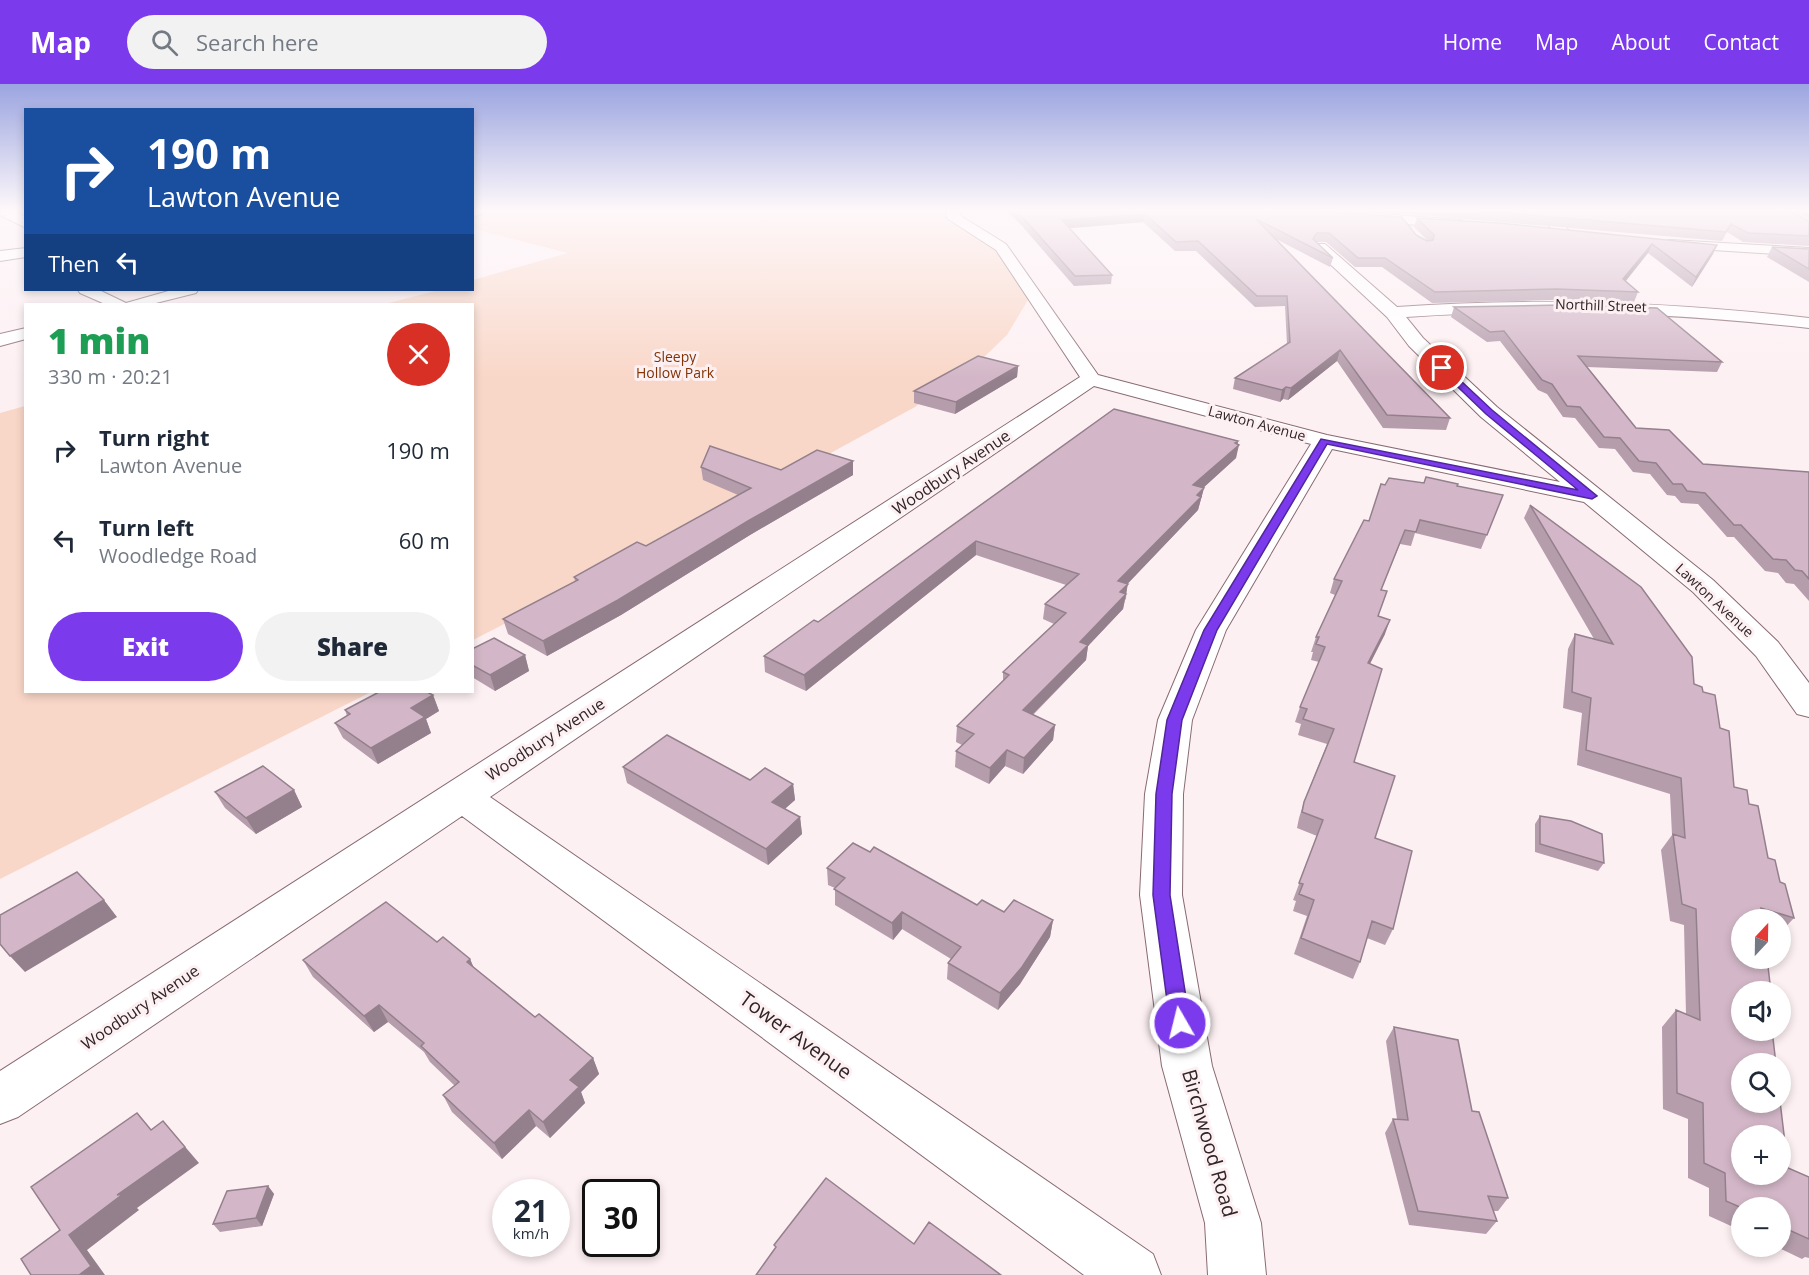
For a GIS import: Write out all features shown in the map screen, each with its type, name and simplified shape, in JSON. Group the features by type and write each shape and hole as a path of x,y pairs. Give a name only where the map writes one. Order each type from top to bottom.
{"street":[{"path":"1014,267 1091,379"},
{"path":"1342,267 1393,313 1416,342 1489,412 1592,496"},
{"path":"88,291 116,303"},
{"path":"137,303 186,291"},
{"name":"Northill Street","path":"1393,313 1507,304 1589,304 1654,307 1809,323"},
{"path":"0,340 24,334"},
{"name":"Lawton Avenue","path":"1091,379 1325,441 1592,496 1703,586 1767,649 1809,706"},
{"name":"Woodbury Avenue","path":"0,1100 1091,379"},
{"name":"Birchwood Road","path":"1237,1275 1233,1223 1186,1066 1161,895 1164,794 1174,720 1211,630 1325,441"},
{"name":"Tower Avenue","path":"460,795 1132,1275"}],"green space":[{"name":"Sleepy Hollow Park","path":"520,267 1015,267 1034,290 1007,335 984,357 915,407 726,510 474,639 474,303 389,303 435,291 474,291 474,280"},
{"path":"24,406 24,693 369,693 0,879 0,413"}],"building":[{"path":"1067,267 1104,267 1112,275 1075,276"},
{"path":"1225,267 1302,267 1450,418 1387,415 1340,350 1291,388 1286,387 1282,390 1235,378 1290,342 1287,296 1257,296"},
{"path":"1398,267 1633,267 1623,279 1638,292 1556,289 1435,292"},
{"path":"1682,267 1703,267 1696,277"},
{"path":"1561,305 1657,308 1722,362 1578,356 1636,428 1669,430 1703,464 1809,472 1809,579 1802,571 1795,570 1786,560 1773,559 1741,525 1734,525 1705,493 1687,491 1682,484 1673,484 1656,463 1639,461 1620,438 1604,437 1580,407 1567,406 1552,384 1542,380 1504,331 1490,332 1454,307"},
{"path":"978,356 1018,366 956,402 914,391"},
{"path":"1114,409 1238,441 1235,443 1239,445 1193,485 1204,488 1197,495 1201,497 1118,581 1128,584 1120,592 1126,594 1080,642 1088,645 1023,710 1055,725 1024,758 1007,750 990,768 956,751 974,734 957,726 1009,675 1003,672 1066,613 1045,604 1079,574 976,541 804,675 764,656 814,620 818,622"},
{"path":"710,446 781,470 817,450 853,461 748,521 618,600 543,641 503,619 578,580 574,577 637,542 646,546 751,488 701,467"},
{"path":"1426,477 1503,495 1487,535 1420,520 1416,532 1405,530 1381,590 1387,591 1378,616 1390,620 1368,663 1382,669 1354,762 1395,776 1375,838 1412,851 1393,929 1372,921 1360,962 1301,938 1314,900 1299,894 1303,884 1299,883 1323,820 1302,812 1334,729 1303,719 1307,709 1300,707 1325,647 1316,644 1319,637 1316,637 1342,581 1334,579 1364,520 1369,521 1381,484 1385,485 1389,478 1424,483"},
{"path":"1530,505 1641,587 1692,657 1694,684 1702,687 1703,692 1715,695 1720,728 1729,731 1734,787 1747,790 1749,804 1758,806 1768,858 1775,860 1780,882 1785,884 1794,918 1791,917 1791,909 1731,909 1731,969 1768,969 1770,981 1731,981 1731,1041 1773,1041 1775,1053 1731,1053 1731,1113 1781,1113 1783,1125 1731,1125 1731,1185 1791,1185 1791,1169 1809,1177 1809,1239 1791,1231 1791,1197 1731,1197 1731,1203 1726,1201 1725,1173 1704,1163 1703,1103 1677,1093 1676,1010 1700,1020 1696,909 1682,904 1673,834 1685,838 1681,778 1586,750 1591,698 1572,692 1575,634 1613,644"},
{"path":"494,638 525,655 490,675 474,666 474,648"},
{"path":"377,693 429,693 433,695 411,708 425,717 371,748 335,723 350,714 345,710"},
{"path":"667,735 750,780 765,768 793,784 772,802 800,817 766,849 623,767"},
{"path":"263,766 294,790 246,818 215,792"},
{"path":"1540,816 1571,821 1602,834 1604,863 1540,844"},
{"path":"853,843 870,852 874,847 977,905 982,900 1004,912 1014,900 1053,920 1022,967 1000,993 948,963 961,947 902,912 892,923 834,889 845,878 827,868"},
{"path":"77,872 104,900 10,956 0,944 0,915"},
{"path":"386,902 437,942 443,937 470,959 467,962 535,1017 539,1014 593,1058 570,1080 579,1087 543,1122 529,1110 494,1143 443,1095 459,1082 421,1046 424,1043 379,1005 364,1016 303,960"},
{"path":"1394,1027 1458,1040 1472,1111 1479,1112 1508,1198 1488,1196 1497,1221 1418,1211 1393,1119 1408,1120"},
{"path":"137,1113 151,1130 163,1121 185,1147 117,1195 123,1194 69,1235 91,1266 79,1275 31,1275 21,1259 60,1230 31,1187"},
{"path":"826,1178 914,1244 929,1222 1001,1275 756,1275 776,1247 774,1245"},
{"path":"268,1186 256,1218 213,1224 227,1191"}],"route":[{"path":"1180,1023 1161,895 1164,794 1174,720 1211,630 1325,441 1592,496 1489,412 1442,368"}]}
